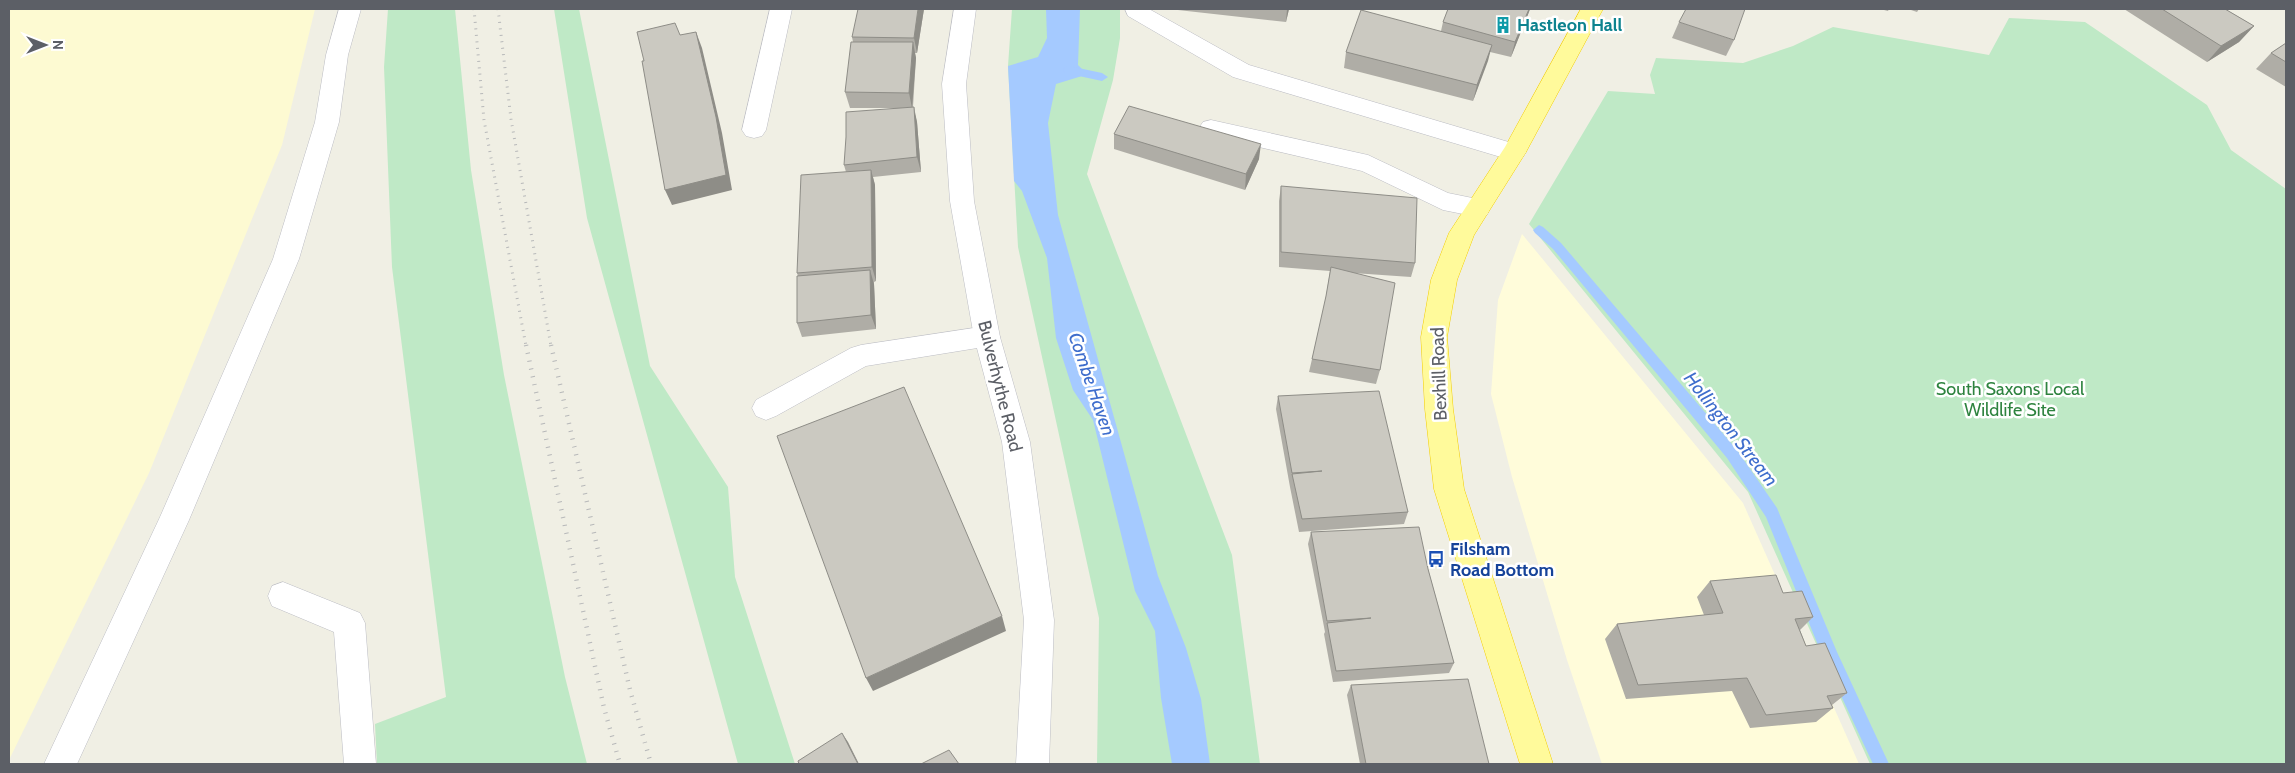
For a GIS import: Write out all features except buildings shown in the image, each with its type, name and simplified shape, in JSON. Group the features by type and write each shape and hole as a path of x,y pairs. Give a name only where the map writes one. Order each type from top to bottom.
{"highway":[{"name":"Bexhill Road","path":"1536,764 1449,489 1439,409 1434,337 1444,280 1462,233 1514,152 1592,9"}],"street":[{"path":"60,764 174,520 286,259 327,122 337,55 350,9"},
{"path":"754,130 781,9"},
{"name":"Bulverhythe Road","path":"965,9 954,84 962,201 986,337 1016,442 1040,620 1033,764"},
{"path":"1136,9 1136,11 1241,71 1514,152"},
{"path":"1211,128 1368,164 1443,201 1478,208"},
{"path":"766,408 861,356 986,337"},
{"path":"283,596 349,623 360,764"}],"shaded area":[{"path":"1522,234 1743,503 1859,764 1602,764 1567,660 1512,477 1491,394 1498,300"}],"green space":[{"path":"388,9 455,9 471,170 504,375 565,677 587,764 377,764 375,724 446,697 392,267 384,67"},
{"path":"554,9 579,9 650,366 728,487 735,577 795,764 738,764 587,218"},
{"path":"1012,9 1120,9 1120,38 1113,80 1087,174 1232,555 1260,764 1097,764 1099,618 1018,247 1008,66"},
{"name":"South Saxons Local Wildlife Site","path":"2009,18 2085,22 2207,105 2231,150 2286,189 2286,764 1870,764 1748,492 1529,224 1608,91 1655,94 1650,75 1656,58 1743,63 1793,46 1833,27 1989,55"}],"sand":[{"path":"9,9 315,9 282,145 149,473 9,760"}],"water":[{"name":"Combe Haven","path":"1046,9 1080,9 1078,65 1086,73 1056,84 1048,123 1058,215 1158,576 1186,648 1201,699 1210,764 1172,764 1161,698 1155,631 1135,591 1093,420 1073,390 1056,338 1047,258 1022,191 1014,181 1008,66 1038,57 1047,38"}],"waterway":[{"name":"Hollington Stream","path":"1069,70 1102,77"},
{"name":"Hollington Stream","path":"1539,230 1557,246 1732,454 1772,513 1830,655 1881,764"}],"railway":[{"path":"474,9 484,120 526,346"},
{"path":"498,9 511,119 551,346"},
{"path":"526,345 604,708 620,764"},
{"path":"551,345 630,690 651,764"}],"place":[{"name":"Hastleon Hall","path":"1503,25"},
{"name":"Filsham Road Bottom","path":"1436,559"}]}
